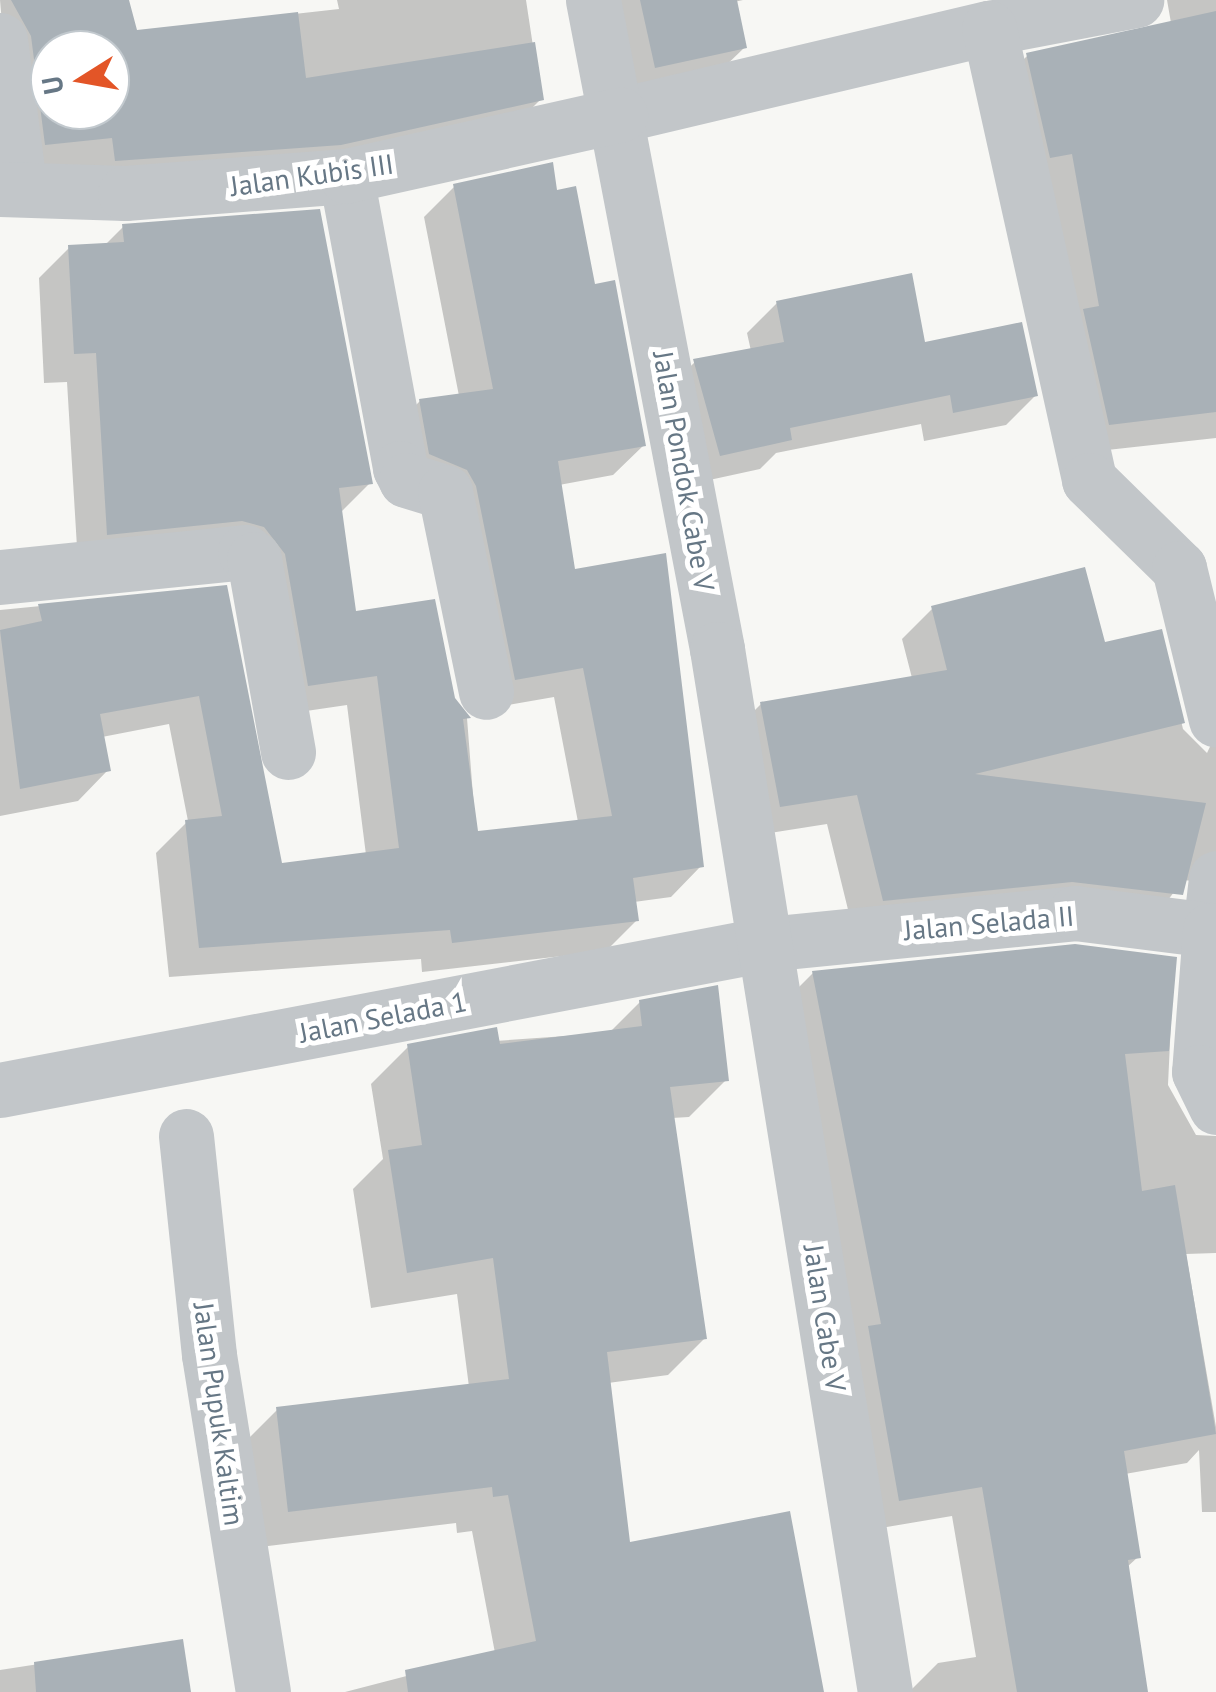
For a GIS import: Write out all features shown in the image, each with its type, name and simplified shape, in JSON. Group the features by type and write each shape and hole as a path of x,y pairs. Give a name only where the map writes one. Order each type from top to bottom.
{"street":[{"name":"Jalan Pondok Cabe V","path":"592,0 620,115 766,944"},
{"name":"Jalan Kubis III","path":"10,187 125,193 346,176 988,28 1136,0"},
{"path":"988,28 1090,480 1178,568 1216,720"},
{"path":"0,40 10,187"},
{"path":"346,176 400,468 406,480 444,492 486,692"},
{"path":"0,578 245,552 254,559 288,752"},
{"name":"Jalan Selada II","path":"766,944 1074,913 1213,904 1199,1072 1216,1107"},
{"name":"Jalan Selada 1","path":"0,1090 766,944"},
{"name":"Jalan Cabe V","path":"766,944 886,1692"},
{"name":"Jalan Pupuk Kaltim","path":"186,1136 204,1316 263,1692"}],"building":[{"path":"11,0 129,0 137,30 298,12 306,78 535,42 544,100 341,145 115,161 112,138 45,145 43,130 130,130 130,30 30,30 30,34"},
{"path":"640,0 737,0 747,48 655,68"},
{"path":"1216,11 1216,412 1109,425 1083,309 1099,306 1072,154 1050,158 1026,53"},
{"path":"553,162 557,190 576,186 595,284 615,280 646,446 558,461 575,569 666,553 704,867 633,878 639,921 452,943 450,930 199,948 185,820 222,816 199,696 100,714 111,771 20,789 0,630 42,621 38,604 227,585 282,863 399,848 377,676 308,686 285,554 264,527 242,521 107,535 96,353 74,354 68,245 124,242 122,224 320,209 373,484 339,488 356,611 435,599 455,698 471,718 463,719 478,831 612,816 583,668 515,680 476,486 467,470 429,454 419,399 493,389 453,184"},
{"path":"912,273 925,342 1022,322 1038,396 953,413 950,395 790,428 792,440 720,456 693,359 784,342 776,301"},
{"path":"1085,567 1105,642 1162,629 1185,723 975,774 1206,803 1183,895 1072,882 883,901 857,795 780,807 760,702 947,670 931,606"},
{"path":"1075,944 1177,957 1169,1051 1125,1054 1142,1191 1175,1185 1216,1434 1124,1451 1141,1558 1128,1560 1148,1692 1017,1692 982,1487 899,1501 868,1326 881,1324 812,971"},
{"path":"718,985 729,1081 670,1087 707,1339 607,1352 630,1542 790,1511 824,1692 408,1692 405,1670 536,1641 508,1495 493,1497 492,1487 288,1512 276,1407 509,1379 493,1258 407,1273 388,1150 422,1145 407,1044 497,1027 500,1044 642,1026 639,1000"},
{"path":"183,1639 191,1692 36,1692 34,1662"}]}
